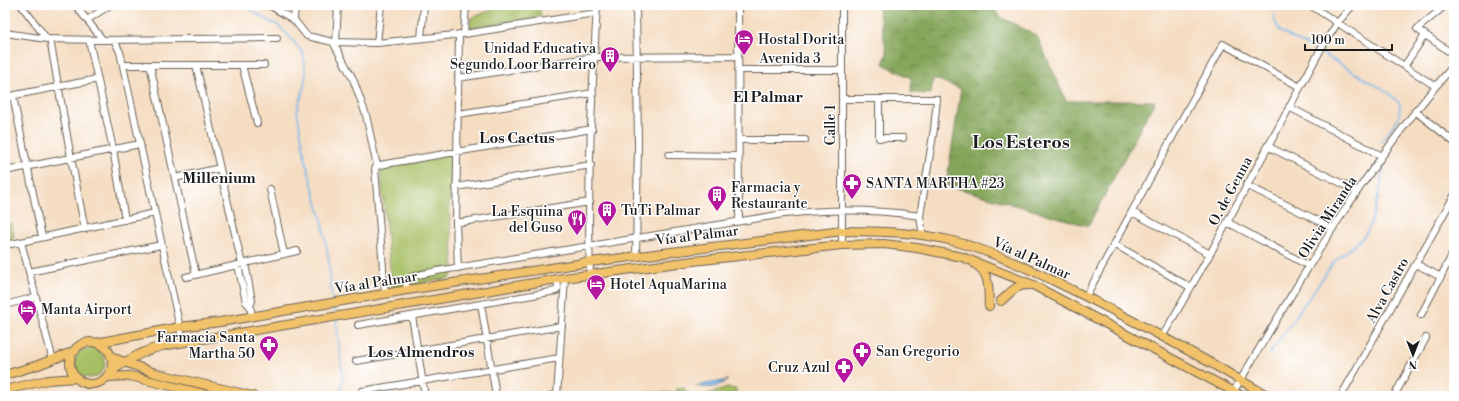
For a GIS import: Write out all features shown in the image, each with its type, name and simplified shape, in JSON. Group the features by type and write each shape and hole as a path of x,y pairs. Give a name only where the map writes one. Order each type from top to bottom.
{"main road":[{"name":"Vía al Palmar","path":"96,343 180,327 590,262 842,231 865,231 902,233 952,241 983,250 1016,263 1086,296 1269,396"},
{"name":"Vía al Palmar","path":"108,375 125,362 147,350 183,342 324,318 561,279 693,261 842,245 884,244 917,248 962,257 1034,285 1242,396"},
{"path":"962,257 980,268 986,275 988,282 989,306"},
{"path":"1001,301 1019,285 1034,285"},
{"path":"87,343 96,343 105,348 111,357 112,362 108,375 100,382 95,384 84,383 77,378 71,368 72,356 82,345 87,343"},
{"path":"5,375 75,351"},
{"path":"111,357 156,373 253,396"},
{"path":"108,375 130,376 212,396"},
{"path":"5,390 48,380 77,378"}],"street":[{"path":"21,5 49,39 85,229"},
{"path":"75,5 103,40"},
{"path":"87,20 110,5"},
{"path":"269,5 294,20 307,36 334,42 377,43 462,34 596,13"},
{"path":"294,20 295,5"},
{"path":"338,5 334,42 353,79 366,115 377,166 375,169 385,294"},
{"path":"377,43 381,5"},
{"path":"421,38 424,5"},
{"path":"458,268 456,187 458,78 466,5"},
{"path":"590,275 590,202 597,5"},
{"path":"636,5 638,144 636,256"},
{"path":"738,5 740,221"},
{"name":"Calle 1","path":"842,5 842,245"},
{"path":"1310,5 1436,86"},
{"path":"1338,22 1353,5"},
{"path":"1446,5 1417,29 1454,55"},
{"name":"O. de Genna","path":"1162,337 1210,254 1317,55 1338,22"},
{"path":"5,33 49,39 89,40 278,38"},
{"path":"1405,65 1425,35"},
{"path":"89,40 113,150 125,220"},
{"path":"114,40 120,52 183,342"},
{"path":"1086,296 1223,44 1300,87"},
{"path":"458,78 594,57 738,56"},
{"path":"127,65 264,65"},
{"path":"150,65 196,275"},
{"path":"196,65 242,264 246,302 250,306 252,316"},
{"path":"242,65 257,123"},
{"name":"Olivia Miranda","path":"1234,391 1309,266 1357,191 1415,111 1454,65"},
{"name":"Avenida 3","path":"738,70 842,70"},
{"path":"5,97 98,79"},
{"path":"458,114 593,93"},
{"path":"13,96 42,237"},
{"path":"842,99 936,99 934,129 920,216 923,236"},
{"path":"879,99 879,138 903,138"},
{"path":"1289,107 1382,156"},
{"path":"1415,111 1454,142"},
{"path":"377,166 457,151 592,129"},
{"path":"739,140 805,140"},
{"path":"5,171 140,144"},
{"path":"1267,146 1357,191"},
{"path":"669,155 739,156"},
{"path":"456,187 591,164"},
{"path":"175,178 220,168"},
{"path":"1246,185 1333,228"},
{"path":"270,189 284,254"},
{"name":"Alva Castro","path":"1342,396 1454,196"},
{"path":"456,223 590,202"},
{"path":"407,290 406,282 412,277 740,221 816,211 842,210 886,211 920,216"},
{"path":"1132,212 1210,254"},
{"path":"5,245 155,213"},
{"path":"1227,222 1309,266"},
{"path":"22,242 52,360"},
{"path":"1114,244 1190,287"},
{"path":"29,272 161,245"},
{"path":"186,277 296,251"},
{"path":"1421,315 1454,252"},
{"path":"1416,264 1441,277"},
{"path":"358,326 556,291 561,279"},
{"path":"550,396 557,395 562,326 561,279"},
{"path":"5,305 36,297"},
{"path":"481,304 496,396"},
{"path":"412,316 425,396"},
{"path":"356,361 562,326"},
{"path":"1394,396 1426,338"},
{"path":"362,391 559,358"}],"green space":[{"path":"505,5 539,5 541,17 470,28 471,18"},
{"path":"881,5 991,5 999,16 1037,36 1066,101 1155,101 1088,226 946,185 961,89 933,78 931,94 911,93 911,78 883,64 887,53 878,9"},
{"path":"454,153 449,205 454,271 450,278 392,288 380,167 414,163 429,157"},
{"path":"11,223 14,237 5,239 5,225"},
{"path":"90,348 96,349 104,357 104,369 96,377 90,378 84,377 76,369 75,363 76,357 84,349"},
{"path":"684,388 686,393 690,396 646,396 646,392 676,393 677,389"},
{"path":"727,388 736,389 736,394 702,396 720,390"}],"water":[{"path":"728,380 720,385 712,387 695,386"}],"waterway":[{"path":"245,5 257,14 279,26 303,53 306,74 297,111 306,163 322,220 329,262 332,299"},
{"path":"1273,5 1275,22 1281,32 1317,51"},
{"path":"1321,53 1389,93 1400,104 1399,117 1381,142"},
{"path":"1270,353 1334,262 1359,241 1366,233 1372,220 1377,201 1383,166"},
{"path":"333,305 335,313"},
{"path":"336,319 343,378 340,396"}],"place":[{"name":"Hostal Dorita","path":"744,56"},
{"name":"Unidad Educativa Segundo Loor Barreiro","path":"610,73"},
{"name":"SANTA MARTHA #23","path":"852,200"},
{"name":"Farmacia y Restaurante","path":"717,212"},
{"name":"TuTi Palmar","path":"607,227"},
{"name":"La Esquina del Guso","path":"577,236"},
{"name":"Hotel AquaMarina","path":"596,301"},
{"name":"Manta Airport","path":"27,326"},
{"name":"Farmacia Santa Martha 50","path":"269,362"},
{"name":"San Gregorio","path":"862,368"},
{"name":"Cruz Azul","path":"844,384"}],"district":[{"name":"El Palmar","path":"768,97"},
{"name":"Los Cactus","path":"517,138"},
{"name":"Los Esteros","path":"1021,142"},
{"name":"Millenium","path":"219,178"},
{"name":"Los Almendros","path":"421,352"}]}
